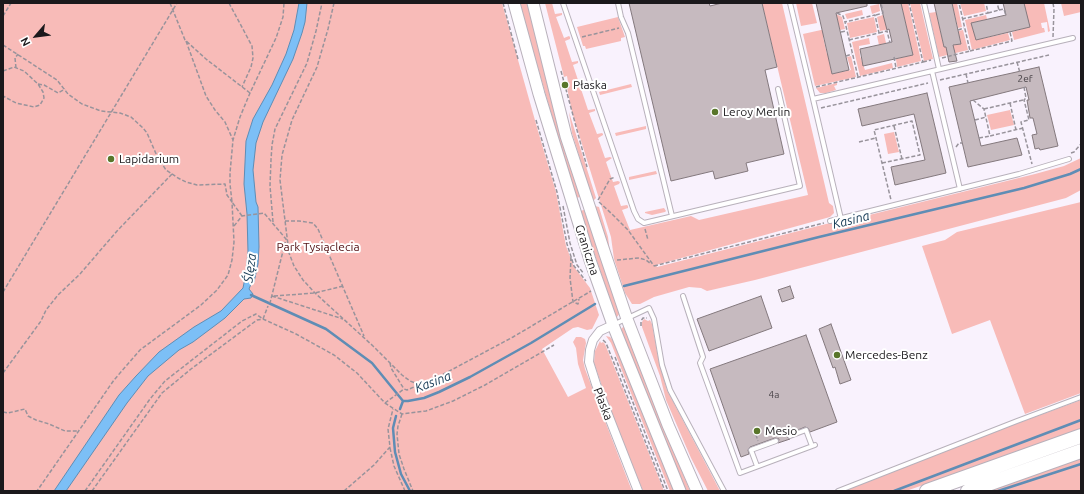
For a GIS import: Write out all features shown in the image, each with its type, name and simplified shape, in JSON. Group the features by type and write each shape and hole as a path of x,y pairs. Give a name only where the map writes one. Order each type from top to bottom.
{"highway":[{"path":"927,491 1081,436"},
{"path":"968,491 1081,450"}],"main road":[{"name":"Graniczna","path":"514,3 594,287 613,325 680,491"},
{"name":"Graniczna","path":"533,3 566,136 627,319 668,425 697,491"}],"street":[{"name":"Płaska","path":"613,325 600,331 593,340 589,362 596,384 638,491"}],"lane":[{"path":"563,3 638,219 644,223 800,186 778,89"},
{"path":"618,3 628,33 672,216"},
{"path":"790,3 841,219"},
{"path":"924,3 939,69"},
{"path":"813,99 1050,42 1073,38"},
{"path":"932,71 960,189"},
{"path":"830,221 960,189 1067,160"},
{"path":"683,296 703,357 700,363 740,472 814,446 806,430 790,436"},
{"path":"613,325 649,308 654,319 662,365 670,390 724,491"},
{"path":"838,491 1017,420 1081,397"},
{"path":"757,466 751,450 776,441"}],"path":[{"path":"3,16 12,3"},
{"path":"170,3 206,96 225,122 234,140"},
{"path":"3,292 177,3"},
{"path":"229,3 252,46 253,58 251,67 242,87"},
{"path":"38,491 114,380 140,350 201,305 217,290 228,275 232,260 234,242 230,174 234,140 240,117 276,38 283,17 284,3"},
{"path":"273,222 270,174 272,145 275,129 307,63 316,32 322,3"},
{"path":"334,3 317,67 292,120 282,155 280,180 286,239 289,253 294,266 303,280 315,293 410,381 421,385"},
{"path":"503,3 518,59"},
{"path":"845,22 883,13 881,3"},
{"path":"909,3 923,62"},
{"path":"959,3 970,51"},
{"path":"986,3 988,13"},
{"path":"997,3 999,10"},
{"path":"1050,42 1053,30 1053,3"},
{"path":"962,19 1004,9 1006,16"},
{"path":"838,13 843,16 845,22 858,77"},
{"path":"875,15 879,33"},
{"path":"582,37 625,27"},
{"path":"958,30 964,28"},
{"path":"841,32 847,30"},
{"path":"849,40 887,31 890,43"},
{"path":"814,88 1012,41 1010,32"},
{"path":"185,40 206,59 250,93"},
{"path":"3,45 57,80 68,94 82,104 93,109 131,117 148,133 160,161 166,170 172,174 186,182 197,185 230,184"},
{"path":"16,68 15,58 18,54"},
{"path":"846,56 852,54"},
{"path":"894,57 896,68"},
{"path":"1017,62 1020,73"},
{"path":"3,71 16,68 24,72 38,84 43,92 44,98 42,103 37,106 30,107 16,104 3,96"},
{"path":"560,68 588,169"},
{"path":"966,74 968,83"},
{"path":"38,84 44,85 58,93 65,89"},
{"path":"1024,87 1026,98 1024,100 1029,120 1021,122 1033,170"},
{"path":"973,100 984,109 990,136"},
{"path":"984,109 1024,100"},
{"path":"1010,103 1016,130"},
{"path":"535,117 561,206 567,244 574,266 586,281"},
{"path":"975,120 986,117"},
{"path":"882,163 920,155 912,121 874,130 892,206"},
{"path":"894,125 902,159"},
{"path":"979,138 1023,128"},
{"path":"859,142 876,138"},
{"path":"1067,160 1066,154 1074,152 1081,144"},
{"path":"3,373 58,295 172,174"},
{"path":"598,201 610,179 622,174"},
{"path":"225,184 227,195 242,216"},
{"path":"596,194 601,209"},
{"path":"598,201 628,230 654,266"},
{"path":"234,226 242,216 264,213 286,239"},
{"path":"285,221 313,223 321,235 364,337"},
{"path":"654,266 830,221"},
{"path":"644,223 648,240"},
{"path":"270,302 286,239"},
{"path":"571,256 570,278 573,302"},
{"path":"613,260 639,258 646,260 654,266"},
{"path":"272,296 315,293 343,286"},
{"path":"385,403 404,389 407,390 421,385 440,376 506,340 579,299 594,287"},
{"path":"272,296 344,319"},
{"path":"573,302 578,304 579,299"},
{"path":"263,320 268,306"},
{"path":"85,491 150,399 165,381 242,321 256,314 263,320 314,343 346,363 385,403 401,414 426,411 453,401 509,372 554,345"},
{"path":"640,324 643,318 654,319"},
{"path":"92,491 162,393 191,369 257,320 263,320"},
{"path":"602,338 606,343 665,491"},
{"path":"609,342 642,429 668,491"},
{"path":"390,362 391,368 404,389"},
{"path":"3,412 8,413 25,409 28,416 36,420 50,424 65,431 78,431"},
{"path":"394,410 388,430 390,447 394,466 405,491"},
{"path":"401,414 397,434 399,454 413,491"},
{"path":"754,429 760,447"},
{"path":"344,491 374,465 390,447"}],"green space":[{"name":"Park Tysiąclecia","path":"3,3 502,3 556,192 566,246 574,267 590,288 599,315 592,329 587,330 578,327 573,328 542,349 568,397 586,388 578,364 576,348 573,342 576,337 585,339 586,343 583,360 585,369 632,491 3,491"},
{"path":"519,3 527,3 564,144 580,197 576,198"},
{"path":"545,3 552,3 555,14 562,13 562,15 556,17 564,38 570,37 570,39 565,41 572,62 578,61 578,63 573,65 580,86 587,85 587,87 581,89 588,110 595,109 595,111 589,113 597,134 603,134 598,138 605,158 612,158 606,162 613,182 620,182 614,186 621,206 628,206 628,208 622,210 630,230 691,216 699,220 808,195 762,3 782,3 829,203 833,206 834,213 830,217 656,265 657,267 830,223 845,221 1035,174 1064,166 1081,158 1081,190 1066,198 755,280 707,291 701,288 689,287 654,297 640,304 632,304 625,293 614,259 611,237 572,112 566,83 568,82 567,76 564,77"},
{"path":"796,3 812,3 817,23 801,26"},
{"path":"901,3 908,3 921,61 897,67 896,59 913,55"},
{"path":"910,3 920,3 933,59 924,61"},
{"path":"952,3 957,3 962,27 958,28"},
{"path":"960,3 984,3 986,11 964,16"},
{"path":"1024,3 1044,3 1050,31 1048,32 1047,22 1041,23 1045,32 1014,40 1012,32 1029,27"},
{"path":"1061,3 1081,3 1081,12 1064,16"},
{"path":"879,4 880,11 872,14 870,6"},
{"path":"862,10 863,15 847,19 845,14"},
{"path":"936,12 944,47 961,44 958,31 963,30 968,50 939,57 929,13"},
{"path":"836,14 842,17 845,29 840,30"},
{"path":"886,14 889,29 880,31 877,17"},
{"path":"986,15 987,19 972,23 976,40 1008,33 1010,40 972,50 965,20"},
{"path":"618,17 625,37 621,38 621,41 586,49 585,46 583,46 577,27"},
{"path":"874,17 877,32 850,38 847,23"},
{"path":"824,30 825,36 823,37 827,54 829,54 831,60 829,61 832,74 851,70 847,57 851,56 856,77 815,86 803,34"},
{"path":"884,34 886,43 879,45 877,36"},
{"path":"869,38 870,44 859,46 860,56 865,70 892,63 893,68 860,76 852,42"},
{"path":"837,83 837,85 834,86 836,90 826,93 820,93 816,88"},
{"path":"631,84 632,87 600,95 599,92"},
{"path":"1010,110 1014,125 991,130 987,115"},
{"path":"569,112 596,198 593,201 572,133"},
{"path":"646,126 646,129 616,136 615,133"},
{"path":"894,132 899,152 888,154 884,134"},
{"path":"656,171 657,174 629,180 629,177"},
{"path":"1081,202 1081,393 1025,414 990,320 952,334 922,246 945,240 957,232"},
{"path":"595,206 599,207 608,237 610,253"},
{"path":"664,208 666,211 665,212 652,215 645,213 645,212"},
{"path":"584,210 620,313 617,317 580,211"},
{"path":"644,319 648,321 650,320 652,324 659,362 667,390 720,491 708,491 691,458 666,400 660,376 642,327 642,322"},
{"path":"624,326 690,491 685,491 622,332 621,329"},
{"path":"606,336 613,340 674,491 670,491 611,343"},
{"path":"600,341 601,343 603,342 605,344 664,491 643,491 609,407 594,363 595,351"},
{"path":"1081,400 1081,430 906,491 844,491 999,430"},
{"path":"1081,457 1081,491 989,491"}],"water":[{"name":"Ślęza","path":"299,3 307,3 302,33 293,59 263,122 256,143 253,170 256,202 258,207 259,247 258,264 254,282 251,284 249,289 253,294 251,298 244,299 225,318 193,342 179,350 148,376 127,403 66,491 54,491 119,395 136,376 159,352 194,327 221,311 243,288 248,252 247,214 244,184 246,141 253,119 272,85 286,54 294,30"}],"building":[{"name":"Leroy Merlin","path":"629,3 709,3 710,6 722,3 762,3 777,67 765,70 784,154 746,163 748,171 715,179 713,171 671,181"},
{"path":"816,3 867,3 867,6 836,13 849,70 832,74"},
{"path":"880,3 901,3 913,55 863,66 860,49 892,42 889,29 887,30"},
{"path":"934,3 952,3 961,44 953,45 957,61 949,62"},
{"path":"1003,3 1024,3 1030,27 976,40 971,23 1006,15"},
{"path":"1039,67 1058,146 1040,150 1039,148 1035,149 1032,135 1037,134 1033,118 1030,118 1027,100 1029,100 1026,87 970,101 981,146 1017,138 1022,155 968,167 949,87"},
{"path":"927,93 946,173 895,185 891,167 925,160 914,114 862,126 858,109"},
{"path":"790,286 794,298 782,302 778,290"},
{"path":"761,296 772,328 709,351 697,319"},
{"path":"831,324 851,380 840,384 835,367 833,368 819,329"},
{"path":"806,335 837,422 810,432 808,428 805,427 788,434 787,437 790,439 778,443 779,439 775,438 750,447 748,450 749,454 741,457 710,369"}],"waterway":[{"name":"Kasina","path":"624,286 1024,188 1070,174 1081,169"},
{"name":"Kasina","path":"251,295 326,329 372,363 403,401 424,398 470,377 531,343 595,304"},
{"path":"400,409 403,401"},
{"path":"396,416 393,428 395,452 401,474 410,491"},
{"path":"894,491 1081,420"},
{"path":"998,491 1081,464"}],"place":[{"name":"Płaska","path":"565,85"},
{"name":"Leroy Merlin","path":"715,112"},
{"name":"Lapidarium","path":"111,159"},
{"name":"Mercedes-Benz","path":"837,355"},
{"name":"Mesio","path":"757,431"}]}
